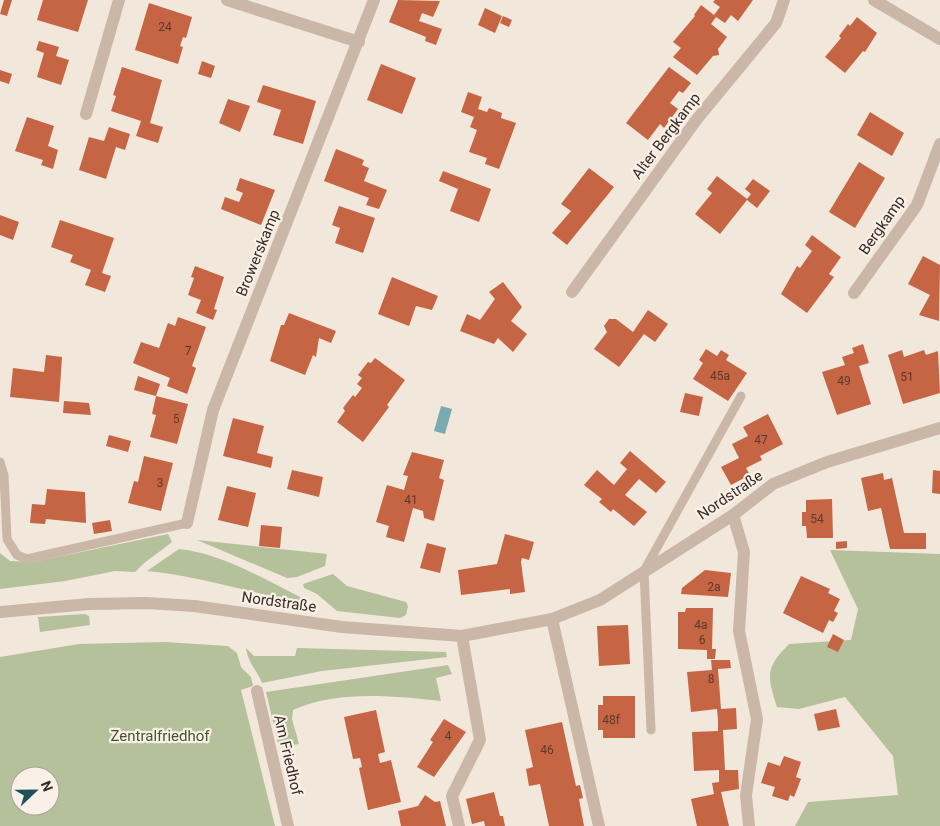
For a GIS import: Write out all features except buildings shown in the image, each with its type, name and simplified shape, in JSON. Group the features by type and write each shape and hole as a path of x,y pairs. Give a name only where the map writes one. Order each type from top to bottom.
{"street":[{"path":"86,114 119,0"},
{"path":"227,0 359,42"},
{"name":"Browerskamp","path":"187,523 213,410 374,0"},
{"name":"Alter Bergkamp","path":"572,292 697,120 776,23 784,0"},
{"path":"874,0 940,39"},
{"name":"Bergkamp","path":"854,293 918,205 940,144"},
{"name":"Nordstraße","path":"0,612 89,604 147,603 194,606 342,627 462,636 552,619 600,600 732,515 773,484 827,462 940,428"},
{"path":"732,515 744,552 739,632 757,720 746,795 750,826"},
{"path":"552,619 599,826"},
{"path":"459,826 452,796 480,740 462,636"},
{"name":"Am Friedhof","path":"257,691 288,826"}],"lane":[{"path":"651,730 644,571 741,396"},
{"path":"0,462 4,475 7,539 17,555 28,559 187,523"}],"green space":[{"path":"168,534 172,542 135,572 115,571 65,581 0,589 0,553 10,561 33,562"},
{"path":"197,540 327,554 325,566 297,577 287,578"},
{"path":"179,549 211,556 243,568 304,599 305,604 206,581 147,571"},
{"path":"830,550 940,554 940,826 795,826 808,802 898,795 893,756 845,697 799,709 777,707 771,687 770,673 772,666 789,644 851,640 858,609"},
{"path":"333,574 347,586 406,602 408,606 406,615 400,618 337,611 317,594 304,588 303,584"},
{"path":"85,614 89,616 90,625 40,632 38,617"},
{"name":"Zentralfriedhof","path":"165,642 228,646 237,653 241,667 251,677 253,686 241,690 275,826 0,826 0,657 79,644"},
{"path":"246,648 254,656 295,656 297,648 446,652 447,657 322,671 262,683"},
{"path":"448,665 452,674 436,678 441,701 404,697 366,696 328,699 310,704 293,710 292,719 299,744 279,747 266,692"}],"water":[{"path":"441,406 452,409 445,434 434,431"}]}
